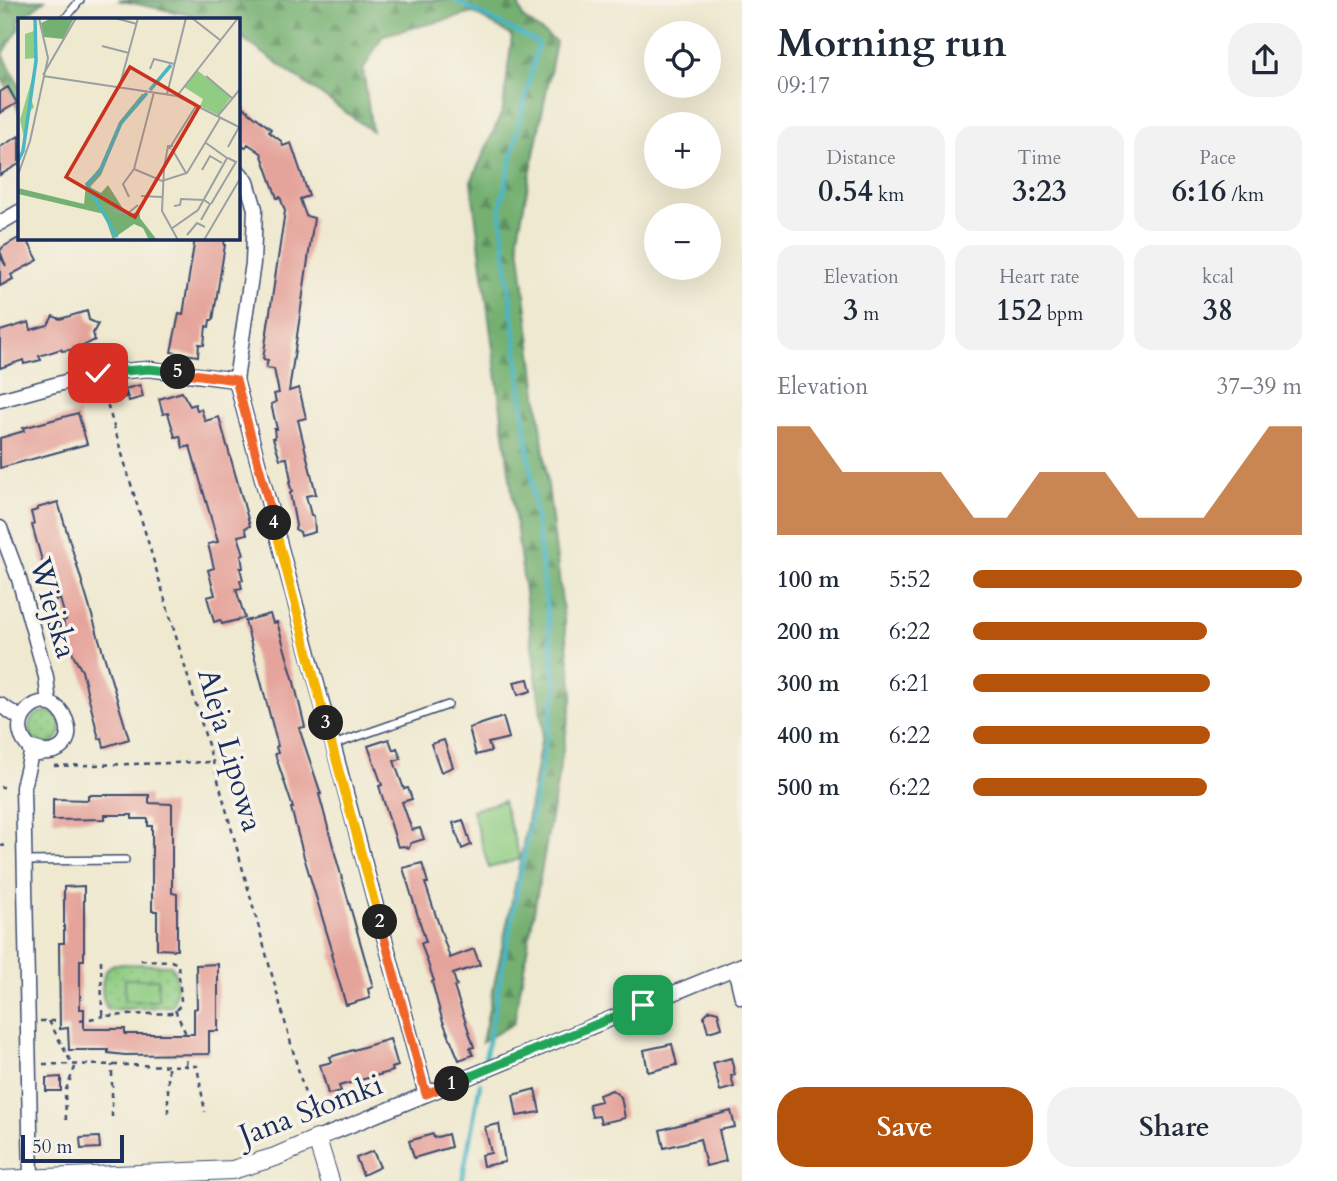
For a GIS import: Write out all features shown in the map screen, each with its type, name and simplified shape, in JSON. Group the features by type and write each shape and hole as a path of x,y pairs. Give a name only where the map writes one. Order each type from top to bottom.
{"street":[{"path":"240,173 247,182 255,209 253,263 236,380 426,1094"},
{"path":"0,223 18,213"},
{"path":"0,400 98,373 149,369 236,380"},
{"name":"Wiejska","path":"0,528 19,579 46,677 49,704"},
{"path":"49,704 63,712 69,727 68,735 64,743 53,751 36,751 23,740 20,733 22,719 33,707 49,704"},
{"path":"0,705 22,719"},
{"path":"31,1178 23,787 36,751"},
{"path":"738,967 742,997"},
{"name":"Jana Słomki","path":"0,1180 231,1176 738,967"},
{"path":"317,1139 330,1181"}],"lane":[{"path":"66,18 79,0"},
{"path":"332,745 448,705"},
{"path":"24,861 125,860"}],"path":[{"name":"Aleja Lipowa","path":"98,373 213,762 317,1139"},
{"path":"54,766 213,762"},
{"path":"101,960 104,1016"},
{"path":"80,1021 104,1016 170,1013 178,1009 181,1000 178,964 171,961 137,960"},
{"path":"175,1010 186,1034"},
{"path":"49,1021 74,1064 65,1092 66,1120"},
{"path":"27,1022 60,1021"},
{"path":"186,1066 187,1054"},
{"path":"27,1064 197,1066 205,1112"},
{"path":"112,1065 112,1117"},
{"path":"167,1114 168,1066"}],"green space":[{"path":"0,0 45,0 26,18 18,18 18,30 3,54 18,83 18,109 0,75"},
{"path":"118,0 517,0 523,18 556,42 518,236 573,694 514,1023 482,1042 520,862 543,729 471,182 503,110 512,36 474,13 383,35 363,70 372,131 240,36 240,18 204,18"},
{"path":"45,712 56,717 61,728 56,739 45,744 34,739 29,728 34,717"},
{"path":"503,801 520,859 489,868 472,810"},
{"path":"114,964 171,965 176,986 172,1006 108,1010 102,985 106,972"},
{"path":"125,979 158,979 158,1001 125,1001"}],"building":[{"path":"8,87 17,103 0,113 0,92"},
{"path":"240,105 271,129 269,132 281,141 283,146 291,143 309,196 300,199 306,216 314,218 289,391 299,388 306,418 298,420 316,494 306,496 311,515 314,516 315,532 301,536 295,529 287,458 280,459 273,438 274,429 277,429 271,404 276,402 274,394 279,393 274,369 266,368 268,360 263,359 285,211 280,197 277,198 261,153 248,144 245,148 240,144"},
{"path":"18,137 18,165 0,175 0,147"},
{"path":"17,239 27,240 38,260 11,275 13,279 0,286 0,256 6,266 0,251"},
{"path":"195,240 225,240 213,320 210,320 209,327 206,326 204,345 199,344 198,356 171,352 179,314 183,315"},
{"path":"87,311 89,320 98,324 93,333 95,340 77,349 61,349 39,356 41,360 24,364 23,360 0,368 0,331 29,322 31,330 48,325 53,316 60,319"},
{"path":"123,385 126,397 114,400 111,389"},
{"path":"140,385 143,397 129,401 125,389"},
{"path":"182,392 190,406 195,404 197,410 201,409 205,421 219,417 250,526 245,528 247,534 238,536 244,554 241,555 243,568 240,568 242,588 236,589 245,618 222,624 220,620 214,622 207,597 215,595 208,570 214,568 208,544 218,542 190,446 183,448 180,436 175,437 168,413 163,414 159,399"},
{"path":"78,413 87,444 0,468 0,438 24,431 23,428"},
{"path":"58,502 129,739 104,747 102,738 99,739 82,671 74,657 63,621 66,620 60,599 56,600 48,563 43,564 32,525 31,512"},
{"path":"270,614 273,623 277,622 293,678 305,727 299,728 321,794 373,987 368,989 370,998 346,1005 304,857 293,808 275,754 278,753 278,746 245,621"},
{"path":"528,679 531,691 518,695 514,682"},
{"path":"503,717 509,738 488,743 491,751 476,755 469,728"},
{"path":"389,739 393,750 397,748 401,759 394,761 404,789 408,788 412,799 402,802 412,830 420,828 424,839 411,843 409,848 398,847 379,786 382,785 368,746"},
{"path":"444,740 453,767 441,772 431,744"},
{"path":"88,795 149,795 149,803 172,804 172,893 177,894 177,950 157,949 157,911 152,911 152,826 148,826 148,819 132,819 132,815 105,815 105,819 53,820 53,799 88,800"},
{"path":"463,820 471,845 462,849 453,823"},
{"path":"422,863 428,883 425,883 450,958 474,949 480,965 453,974 457,986 454,987 474,1047 470,1048 473,1055 459,1060 442,1019 432,982 434,981 421,943 426,942 403,868"},
{"path":"84,886 84,960 80,960 80,1009 84,1009 84,1029 125,1029 125,1034 194,1034 194,1009 197,1008 196,965 218,964 218,1031 209,1031 209,1054 125,1055 108,1053 108,1050 69,1050 68,1028 60,1029 59,943 64,943 64,887"},
{"path":"710,1010 718,1012 722,1028 708,1032 704,1016"},
{"path":"390,1039 398,1066 392,1068 393,1071 339,1086 341,1091 328,1094 320,1065 332,1062 330,1057"},
{"path":"672,1044 677,1065 648,1072 644,1050"},
{"path":"731,1058 735,1075 731,1076 734,1087 720,1091 713,1063"},
{"path":"61,1077 61,1091 46,1091 46,1078"},
{"path":"535,1089 540,1112 517,1116 513,1095"},
{"path":"612,1090 621,1097 625,1118 601,1123 599,1116 592,1117 589,1104 601,1101 599,1095"},
{"path":"731,1111 735,1127 719,1130 726,1161 706,1166 700,1139 664,1148 660,1130"},
{"path":"499,1124 505,1162 483,1166 481,1155 491,1153 485,1127"},
{"path":"433,1134 434,1138 448,1134 451,1147 414,1158 409,1141"},
{"path":"99,1137 100,1148 81,1149 80,1138"},
{"path":"373,1151 380,1167 363,1175 356,1158"}],"waterway":[{"path":"454,0 538,43 500,208 556,688 485,1059"},
{"path":"462,1181 480,1084"}],"route":[{"path":"98,373 149,369 236,380 426,1094 643,1005"}]}
